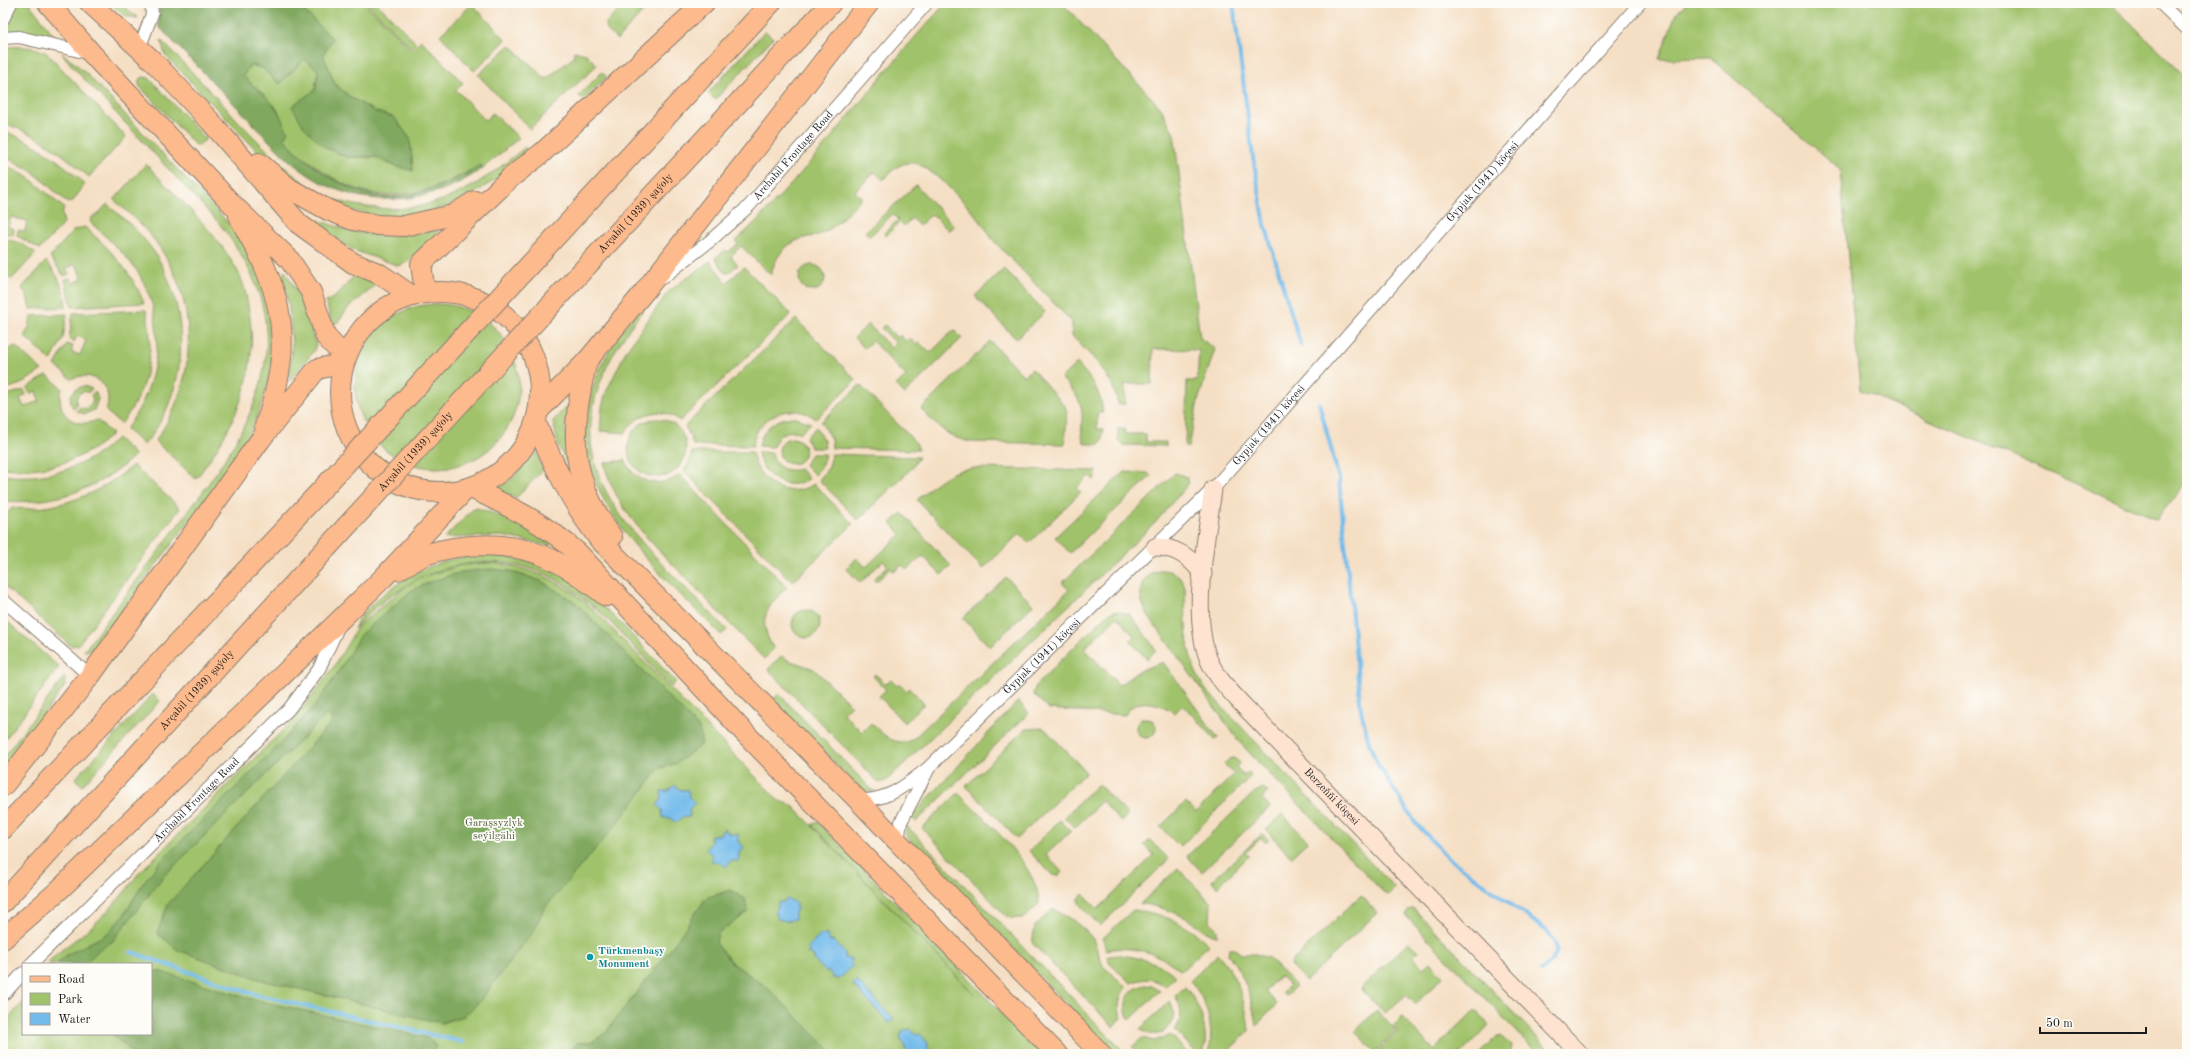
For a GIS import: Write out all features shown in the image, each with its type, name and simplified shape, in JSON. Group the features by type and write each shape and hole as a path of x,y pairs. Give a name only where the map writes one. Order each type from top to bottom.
{"main road":[{"path":"3,786 90,676 261,439 317,369 342,360 371,320 390,306 419,295 449,292 472,297 494,307 512,322 527,341 536,363 540,386 537,417 523,449 504,470 468,488 441,493 416,490 393,481 373,467 357,448 346,426 341,401 342,360 326,337 311,292 289,259 233,205 92,54 48,3"},
{"path":"90,3 139,49 211,122 299,224 353,263 380,274 419,295"},
{"path":"211,122 290,189 328,210 353,220 378,225 404,226 453,215 510,178 542,153 704,3"},
{"path":"3,829 312,500 771,3"},
{"name":"Arçabil (1939) şaýoly","path":"3,902 345,528 831,3"},
{"path":"537,417 587,361 644,292 868,3"},
{"path":"419,295 421,264 510,178"},
{"path":"233,205 266,268 274,289 282,336 282,364 276,392 261,439"},
{"path":"587,361 578,400 574,433 576,453 585,489 604,527 646,585"},
{"path":"537,417 562,483 580,514 599,539 898,840 1101,1054"},
{"path":"3,939 59,890 340,620 384,577 468,488"},
{"path":"468,488 535,520 558,535 594,569 644,626 742,730 1057,1054"},
{"path":"384,577 427,554 465,547 484,546 521,550 539,554 579,576 644,626"},
{"path":"742,730 766,706"}],"street":[{"path":"3,19 11,3"},
{"path":"139,49 152,14 151,3"},
{"name":"Archabil Frontage Road","path":"644,292 710,241 749,206 927,3"},
{"name":"Gypjak (1941) köçesi","path":"898,840 901,822 930,766 1155,547 1213,488 1640,3"},
{"path":"2160,3 2187,29"},
{"path":"3,38 19,37 92,54"},
{"name":"Berzeňňi köçesi","path":"1213,488 1203,574 1202,633 1206,653 1214,670 1229,690 1580,1054"},
{"path":"1155,547 1166,547 1177,550 1196,565 1203,574"},
{"path":"3,600 90,676"},
{"name":"Archabil Frontage Road","path":"33,963 289,709 319,669 333,642 340,620"},
{"path":"858,800 874,800 896,792 930,766"},
{"path":"3,995 22,974"}],"green space":[{"path":"16,3 29,3 58,41 32,34 3,34 6,22"},
{"path":"109,3 119,3 138,18 127,17"},
{"path":"159,3 296,3 333,39 323,55 335,84 350,97 376,112 394,117 410,139 413,171 395,166 375,157 347,157 324,147 304,127 292,106 315,90 318,70 304,59 279,84 262,68 250,65 243,76 277,109 288,131 284,138 294,149 318,169 346,186 377,196 404,196 438,187 481,165 483,168 442,190 420,196 398,199 375,199 353,195 331,187 310,176 282,154 159,27"},
{"path":"296,3 365,3 411,50 421,40 463,83 456,90 485,120 493,113 519,138 483,168 480,165 459,177 438,186 418,192 398,195 378,194 358,190 338,181 300,155 285,140 283,137 281,119 278,111 269,100 243,76 250,65 262,68 280,84 304,59 318,69 315,90 324,147 347,157 375,157 395,166 413,170 410,139 394,117 376,112 350,97 335,84 323,55 332,39"},
{"path":"367,3 377,3 416,43 411,48"},
{"path":"626,3 651,3 617,40 606,29 606,23"},
{"path":"946,3 1062,3 1161,108 1174,134 1200,338 1215,349 1198,401 1189,447 1185,447 1187,381 1197,381 1199,350 1153,349 1152,384 1125,384 1125,404 1118,404 1115,393 1106,375 1094,359 1072,336 1072,322 991,238 987,230 957,195 922,166 914,163 900,165 883,180 875,172 855,191 862,198 835,225 822,234 801,239 790,244 777,258 771,275 741,246 731,256 738,265 726,274 715,258 726,250 728,252 738,244 736,241 791,184 919,32"},
{"path":"1688,3 2110,3 2187,78 2187,481 2157,519 1860,390 1840,169 1710,58 1659,59 1676,13"},
{"path":"472,4 506,40 474,71 440,35"},
{"path":"765,31 773,38 715,100 708,93"},
{"path":"161,40 240,123 286,168 316,191 341,202 368,207 391,209 434,203 453,196 471,186 507,162 525,147 527,149 515,164 501,176 475,193 445,207 408,217 376,216 325,204 267,161 165,55"},
{"path":"510,45 546,79 574,57 574,51 586,54 597,65 530,129 478,75"},
{"path":"3,47 32,48 48,54 126,137 89,177 49,145 16,127 3,123"},
{"path":"62,53 83,70 232,227 250,257 263,287 270,318 272,348 268,379 260,409 246,439 228,469 93,649 84,651 206,488 230,451 249,415 262,379 267,342 262,304 246,264 218,222 72,66"},
{"path":"602,72 607,77 583,100 579,95"},
{"path":"143,77 149,78 206,139 197,147 140,87 138,81"},
{"path":"3,131 15,135 47,153 85,184 73,201 68,203 32,171 3,156"},
{"path":"3,164 28,177 64,208 62,213 64,223 40,249 17,236 18,230 25,231 27,221 11,217 8,227 14,229 13,235 3,233"},
{"path":"146,164 198,218 222,247 241,278 249,311 251,358 241,400 222,440 196,479 155,441 169,419 179,395 186,370 188,345 187,320 182,295 173,271 155,241 132,216 114,200"},
{"path":"916,185 954,226 949,231 932,214 919,226 912,218 904,226 900,222 886,236 884,233 898,220 893,214 870,236 865,232"},
{"path":"107,204 138,233 154,252 166,275 175,299 180,325 180,350 177,376 170,400 159,424 144,445 126,429 138,411 147,391 153,371 156,350 156,328 153,307 146,287 135,268 90,222 92,217 97,215"},
{"path":"315,219 360,233 374,235 403,235 435,230 439,232 408,262 399,266 353,250 313,222"},
{"path":"85,227 112,253 126,271 139,291 144,303 72,307 65,280 70,278 73,283 82,279 76,264 66,268 69,274 64,276 50,257 74,230"},
{"path":"3,238 20,243 36,253 12,279 3,275"},
{"path":"46,261 60,282 66,307 30,309 27,296 22,288"},
{"path":"710,261 726,283 744,267 791,314 680,421 673,416 657,412 643,416 636,420 625,433 600,431 602,407 606,392 627,349 669,291"},
{"path":"812,265 821,269 825,278 821,287 812,291 803,287 799,278 803,269"},
{"path":"1004,269 1045,312 1016,339 975,296"},
{"path":"285,271 299,294 316,344 314,351 289,382 292,346 289,307 282,276"},
{"path":"355,275 374,283 374,287 349,307 337,323 332,324 326,302 336,296"},
{"path":"658,291 624,337 603,375 598,389 592,417 591,442 596,467 605,489 618,511 633,532 651,552 727,630 721,635 663,577 636,547 612,515 595,481 587,444 588,405 603,362 627,324 642,306"},
{"path":"429,304 445,304 461,307 476,314 489,322 501,334 516,362 519,386 518,402 513,417 501,438 489,450 461,465 445,468 429,468 413,465 398,458 385,450 373,438 358,410 355,394 355,378 358,362 365,347 373,334 385,322 413,307"},
{"path":"146,310 150,340 147,370 137,398 121,424 106,411 108,402 107,394 105,387 100,382 87,376 79,376 71,379 55,365 67,344 73,346 71,352 80,355 86,340 77,336 74,342 69,340 73,313"},
{"path":"67,314 63,338 51,361 24,336 29,328 31,316"},
{"path":"796,319 856,380 816,419 807,413 786,411 768,419 760,426 755,435 753,446 693,445 685,426"},
{"path":"868,324 891,348 896,343 881,328 885,325 897,338 900,335 906,341 910,338 916,345 919,342 930,353 954,330 962,338 905,394 896,385 906,376 872,341 864,348 854,338"},
{"path":"990,341 1024,376 1032,369 1065,406 1067,414 1065,444 971,442 949,434 921,409"},
{"path":"15,346 42,370 21,384 3,390 3,353"},
{"path":"1077,363 1091,380 1098,392 1102,405 1103,413 1097,413 1097,429 1103,429 1102,441 1099,444 1085,444 1082,437 1082,413 1080,403 1072,390 1061,378"},
{"path":"47,375 62,388 60,397 61,405 63,412 68,417 81,423 89,423 97,420 112,434 88,452 61,463 33,469 3,468 3,396 24,390 26,395 20,398 24,407 39,401 36,391 30,394 27,388"},
{"path":"860,385 916,443 919,450 832,448 831,439 821,422"},
{"path":"84,386 92,389 88,393 84,391 78,394 76,400 77,405 74,409 70,398 76,389"},
{"path":"95,391 98,399 94,410 85,414 76,411 80,407 84,409 90,406 93,400 91,395"},
{"path":"568,405 565,428 568,461 566,463 558,445 553,421"},
{"path":"794,417 811,423 801,433 792,431 784,433 777,439 773,447 759,446 763,434 771,425 781,419"},
{"path":"651,419 663,419 678,427 686,442 686,454 678,469 663,477 651,477 636,469 628,454 628,442 636,427"},
{"path":"816,427 824,441 825,448 811,448 806,437"},
{"path":"1118,429 1125,429 1125,434 1146,434 1146,442 1166,442 1166,446 1122,445 1118,441"},
{"path":"117,438 135,455 106,478 74,493 57,497 21,502 3,501 3,475 34,476 64,470 92,457"},
{"path":"792,438 801,442 805,451 801,460 792,464 783,460 779,451 783,442"},
{"path":"536,451 543,470 516,498 498,492 498,488 513,478"},
{"path":"692,452 752,452 755,463 760,472 774,486 783,490 793,491 803,489 814,484 853,524 792,582 684,471 689,463"},
{"path":"758,452 772,453 775,462 782,468 790,470 800,469 809,479 800,483 792,484 776,480 764,469"},
{"path":"811,454 825,454 822,465 815,475 805,465"},
{"path":"832,454 919,457 912,468 858,520 819,480 829,467"},
{"path":"625,460 629,468 635,474 641,479 648,481 664,482 680,475 787,587 774,601 766,615 765,630 774,649 764,659 651,542 628,513 610,481 604,463"},
{"path":"133,465 180,508 78,645 71,646 3,585 3,518 12,508 45,507 77,499 106,485"},
{"path":"978,468 1097,471 1094,480 1089,476 1077,488 1081,492 1029,543 1019,534 983,569 917,500 930,487 944,477 960,470"},
{"path":"1124,472 1148,473 1151,476 1070,553 1055,537"},
{"path":"1175,473 1187,477 1189,483 1155,523 886,781 879,783 768,669 781,656 814,669 851,705 843,713 862,732 871,723 890,739 900,742 912,740 1069,590 1062,583"},
{"path":"477,508 512,520 551,543 551,546 502,536 444,538 472,510"},
{"path":"902,513 951,566 941,575 923,556 907,570 902,565 894,572 891,568 876,582 874,579 888,566 883,561 860,583 846,568 857,558 866,567 901,534 891,523"},
{"path":"489,555 516,558 532,562 549,568 573,581 620,622 676,682 671,687 609,621 567,586 539,572 510,564 482,562 453,567 425,576 399,590 375,608 354,629 366,610 386,592 410,577 431,566 445,561"},
{"name":"Garaşsyzlyk seýilgähi","path":"489,563 517,567 531,571 567,589 590,606 779,801 792,805 974,994 812,825 817,821 1041,1054 3,1054 3,1024 22,1003 22,1035 152,1035 152,963 48,962 103,915 119,899 138,874 297,716 333,668 358,626 406,586 421,577 462,565"},
{"path":"492,569 510,571 541,581 576,603 699,728 702,744 677,763 660,768 616,825 543,910 535,929 480,1001 464,1016 441,1023 258,979 178,950 157,933 168,904 333,721 327,714 162,878 112,942 101,948 86,963 58,962 67,955 105,935 114,926 124,915 143,883 161,861 278,746 317,703 341,668 360,635 411,591 427,583 461,572"},
{"path":"1159,570 1176,574 1185,588 1186,628 1190,654 1199,678 1206,690 1394,887 1388,895 1385,894 1241,744 1149,617 1145,610 1141,596 1142,584 1146,578"},
{"path":"1006,577 1033,605 990,647 963,618"},
{"path":"806,610 816,614 820,624 816,634 806,638 796,634 792,624 796,614"},
{"path":"1115,611 1129,614 1156,650 1147,659 1130,641 1134,636 1117,617 1084,648 1119,685 1139,671 1163,662 1218,738 1216,740 1183,705 1175,713 1162,706 1142,703 1135,705 1125,715 1049,709 1033,694 1036,685 1108,614"},
{"path":"3,618 59,667 3,742"},
{"path":"875,674 886,684 891,680 897,686 900,684 906,691 910,688 924,704 904,723 879,696 886,690 873,676"},
{"path":"65,676 65,686 3,768 3,758"},
{"path":"153,694 160,701 82,786 75,779"},
{"path":"779,694 874,792 860,789 773,699"},
{"path":"1018,701 1029,713 916,822 911,817"},
{"path":"1146,718 1153,721 1156,728 1153,735 1146,738 1139,735 1136,728 1139,721"},
{"path":"1044,728 1086,772 1017,839 966,786 1025,729"},
{"path":"1234,758 1240,763 1236,767 1244,776 1249,772 1251,776 1180,847 1160,827 1186,802 1196,812 1234,774 1224,764 1229,759"},
{"path":"1098,784 1128,815 1121,822 1102,801 1075,828 1064,817"},
{"path":"1263,788 1268,792 1262,799 1270,807 1202,872 1187,856 1255,792"},
{"path":"958,793 1008,844 1030,874 1037,889 1039,904 1024,918 1011,918 1006,916 922,828"},
{"path":"1282,814 1308,841 1291,857 1266,830"},
{"path":"1060,820 1071,831 1046,855 1062,872 1059,876 1052,875 1029,851"},
{"path":"905,824 1126,1054 1115,1054 906,836"},
{"path":"1262,834 1269,840 1266,843 1261,838 1245,853 1249,856 1217,887 1212,881"},
{"path":"1150,840 1169,859 1100,926 1079,904 1079,898 1083,894 1098,909 1154,855 1144,845"},
{"path":"1178,868 1211,903 1210,921 1217,930 1217,936 1209,933 1176,913 1158,907 1140,904"},
{"path":"731,890 745,899 748,912 718,933 716,943 731,962 768,988 834,1054 566,1054 577,1043 592,1042 605,1033 670,950 706,898"},
{"path":"1361,895 1377,913 1306,981 1289,964"},
{"path":"1413,908 1553,1054 1538,1054 1406,916 1408,910"},
{"path":"1053,909 1074,921 1086,931 1093,939 1103,966 1126,987 1122,994 1119,1006 1122,1018 1113,1027 1032,943 1035,926"},
{"path":"1133,910 1164,917 1183,925 1209,945 1181,971 1164,959 1146,952 1126,949 1106,950 1103,938"},
{"path":"1409,942 1419,951 1413,957 1423,968 1430,962 1443,977 1415,1004 1406,995 1385,1013 1363,992 1362,987"},
{"path":"1229,949 1235,949 1241,954 1255,954 1269,958 1296,986 1285,996 1282,993 1290,985 1280,976 1265,991 1277,1004 1256,1026 1253,1006 1247,988 1239,970 1228,954"},
{"path":"1218,954 1225,962 1240,990 1246,1010 1249,1031 1225,1054 1209,1054 1211,1034 1208,1015 1201,997 1190,981"},
{"path":"1120,955 1150,961 1170,971 1176,976 1165,987 1157,981 1149,979 1131,983 1109,963 1108,956"},
{"path":"158,971 255,1000 428,1038 436,1046 431,1054 134,1054 113,1035 152,1035 152,973"},
{"path":"1146,985 1152,986 1160,991 1130,1020 1127,1014 1126,1003 1130,993"},
{"path":"1185,987 1195,1002 1202,1019 1205,1037 1203,1054 1197,1054 1175,1030 1178,1026 1181,1013 1175,996"},
{"path":"1170,1001 1173,1009 1173,1017 1171,1024 1167,1029 1161,1033 1155,1034 1148,1033 1140,1029"},
{"path":"1376,1010 1396,1031 1375,1052 1355,1032"},
{"path":"1475,1010 1489,1025 1461,1054 1376,1053 1398,1031 1393,1026 1402,1017 1434,1050"},
{"path":"1171,1035 1188,1054 1139,1054 1132,1047 1142,1038 1154,1041"},
{"path":"1500,1036 1512,1046 1510,1054 1479,1054 1494,1039"}],"water":[{"path":"675,785 680,790 688,790 689,797 695,803 689,809 690,817 682,817 676,823 671,818 663,818 662,810 657,805 662,799 661,791 669,791"},
{"path":"724,829 730,834 738,834 738,842 744,847 739,853 739,861 731,861 726,867 720,862 712,862 712,855 706,849 711,843 711,835 719,835"},
{"path":"786,899 795,902 797,910 795,912 795,919 786,921 778,919 775,910 778,908 778,902 784,902"},
{"path":"822,934 824,936 827,934 829,941 834,941 845,953 845,958 852,960 850,963 853,966 838,980 835,977 833,979 830,972 826,972 814,960 814,956 807,953 810,951 807,948"},
{"path":"857,981 894,1019 889,1023 853,985"},
{"path":"910,1029 916,1035 920,1034 928,1043 927,1046 933,1054 910,1054 905,1049 905,1045 900,1039 902,1031"}],"waterway":[{"path":"1233,3 1253,157 1265,225 1301,346"},
{"path":"1319,403 1339,479 1361,711 1369,743 1378,765 1415,822 1447,857 1547,931 1557,948 1555,957 1541,971"},
{"path":"131,952 250,993 463,1042"}],"place":[{"name":"Türkmenbaşy Monument","path":"590,957"}]}
